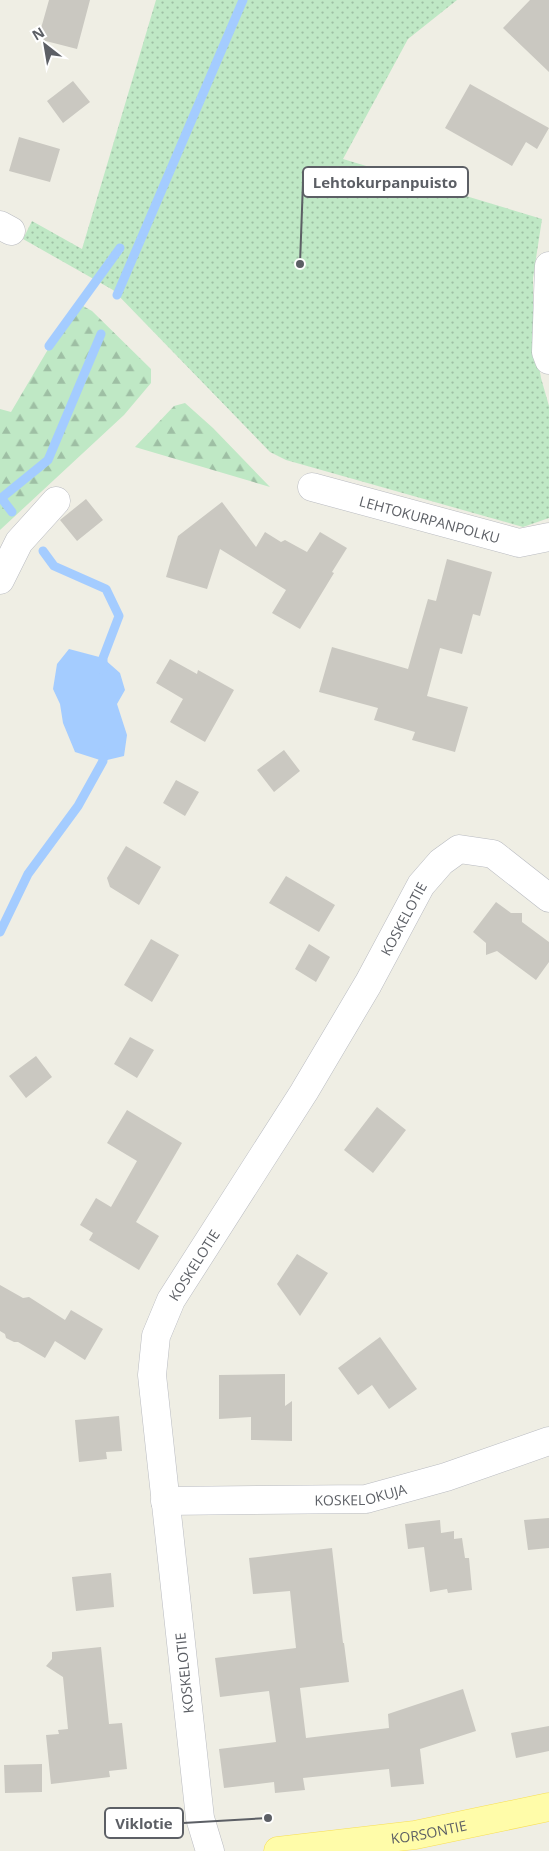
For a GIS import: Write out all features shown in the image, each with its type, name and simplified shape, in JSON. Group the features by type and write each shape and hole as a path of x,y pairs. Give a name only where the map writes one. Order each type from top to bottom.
{"main road":[{"name":"KORSONTIE","path":"278,1851 415,1835 549,1807"}],"street":[{"path":"549,266 546,352 549,360"},
{"name":"LEHTOKURPANPOLKU","path":"312,487 519,544 549,537"},
{"path":"0,580 19,542 56,501"},
{"name":"KOSKELOTIE","path":"210,1851 200,1818 165,1501 152,1375 156,1336 171,1300 314,1075 368,984 421,885 441,862 459,849 494,854 549,898"},
{"name":"KOSKELOKUJA","path":"165,1501 366,1499 446,1477 549,1441"}],"green space":[{"path":"156,0 457,0 408,39 343,159 542,219 533,278 533,331 541,378 549,406 549,518 523,527 286,460 270,452 113,290 23,239 32,221 82,249"},
{"path":"76,302 92,311 151,369 151,383 124,415 0,530 0,409 11,412"},
{"path":"185,403 213,428 270,487 135,447 174,406"}],"water":[{"path":"69,649 103,658 120,673 125,690 117,704 127,735 124,756 103,761 75,752 63,723 60,704 53,689 57,664"}],"building":[{"path":"49,0 90,0 77,49 38,39"},
{"path":"530,0 549,0 549,72 503,28"},
{"path":"73,81 90,102 63,123 47,101"},
{"path":"470,84 549,128 537,149 526,142 512,166 445,128"},
{"path":"19,137 60,149 50,182 9,171"},
{"path":"86,499 103,520 77,541 60,520"},
{"path":"222,502 256,547 265,532 281,542 285,540 307,552 320,532 347,548 300,629 272,613 286,590 220,549 207,589 166,577 178,536"},
{"path":"447,559 492,572 480,616 473,614 462,654 440,648 427,696 468,707 455,752 412,740 415,732 374,720 378,708 319,692 332,647 408,669 428,599 436,601"},
{"path":"170,659 197,674 198,670 234,690 205,742 170,722 183,699 156,683"},
{"path":"284,750 300,771 274,792 257,770"},
{"path":"176,780 199,792 185,816 163,803"},
{"path":"126,846 161,867 139,905 110,887 107,878"},
{"path":"286,876 335,905 319,932 269,903"},
{"path":"496,902 511,913 522,913 522,922 549,942 549,962 536,980 497,951 486,955 486,943 473,932"},
{"path":"151,939 179,955 152,1002 124,985"},
{"path":"309,944 330,957 316,982 295,969"},
{"path":"130,1037 154,1050 137,1078 114,1064"},
{"path":"36,1056 52,1077 26,1098 9,1076"},
{"path":"377,1107 406,1130 373,1173 344,1150"},
{"path":"127,1110 182,1143 136,1222 159,1236 139,1270 89,1240 93,1233 80,1225 96,1198 111,1207 137,1161 107,1143"},
{"path":"297,1254 328,1273 300,1316 277,1284"},
{"path":"0,1285 23,1298 29,1297 65,1320 71,1310 103,1329 85,1360 55,1341 45,1358 18,1342 6,1338 5,1334 0,1331"},
{"path":"380,1337 417,1389 389,1409 372,1385 358,1395 338,1368"},
{"path":"285,1374 285,1406 292,1401 292,1441 251,1440 251,1417 219,1419 219,1375"},
{"path":"119,1416 122,1451 106,1452 107,1459 79,1462 75,1420"},
{"path":"549,1518 549,1548 528,1550 524,1520"},
{"path":"440,1520 441,1533 454,1531 454,1539 462,1538 465,1558 469,1558 472,1590 448,1593 447,1589 430,1592 424,1547 408,1549 405,1524"},
{"path":"332,1548 349,1682 300,1688 306,1738 389,1728 388,1714 463,1689 476,1731 420,1749 424,1784 391,1787 389,1769 303,1778 305,1790 275,1793 274,1782 224,1788 219,1749 276,1742 269,1691 220,1697 215,1658 296,1648 290,1591 253,1594 249,1558"},
{"path":"111,1573 114,1607 76,1611 72,1577"},
{"path":"101,1647 109,1724 122,1723 127,1769 109,1771 110,1777 51,1784 46,1735 59,1734 58,1730 68,1729 63,1677 46,1666 52,1659 52,1652"},
{"path":"549,1726 549,1751 516,1758 511,1733"},
{"path":"42,1764 42,1792 5,1793 4,1765"}],"waterway":[{"path":"117,295 243,0"},
{"path":"49,346 120,248"},
{"path":"0,499 48,460 101,334"},
{"path":"2,499 12,512"},
{"path":"43,551 54,566 106,589 119,616 103,658 103,670"},
{"path":"0,932 28,874 78,806 103,761 103,751"}],"place":[{"name":"Lehtokurpanpuisto","path":"300,264"},
{"name":"Viklotie","path":"268,1818"}]}
